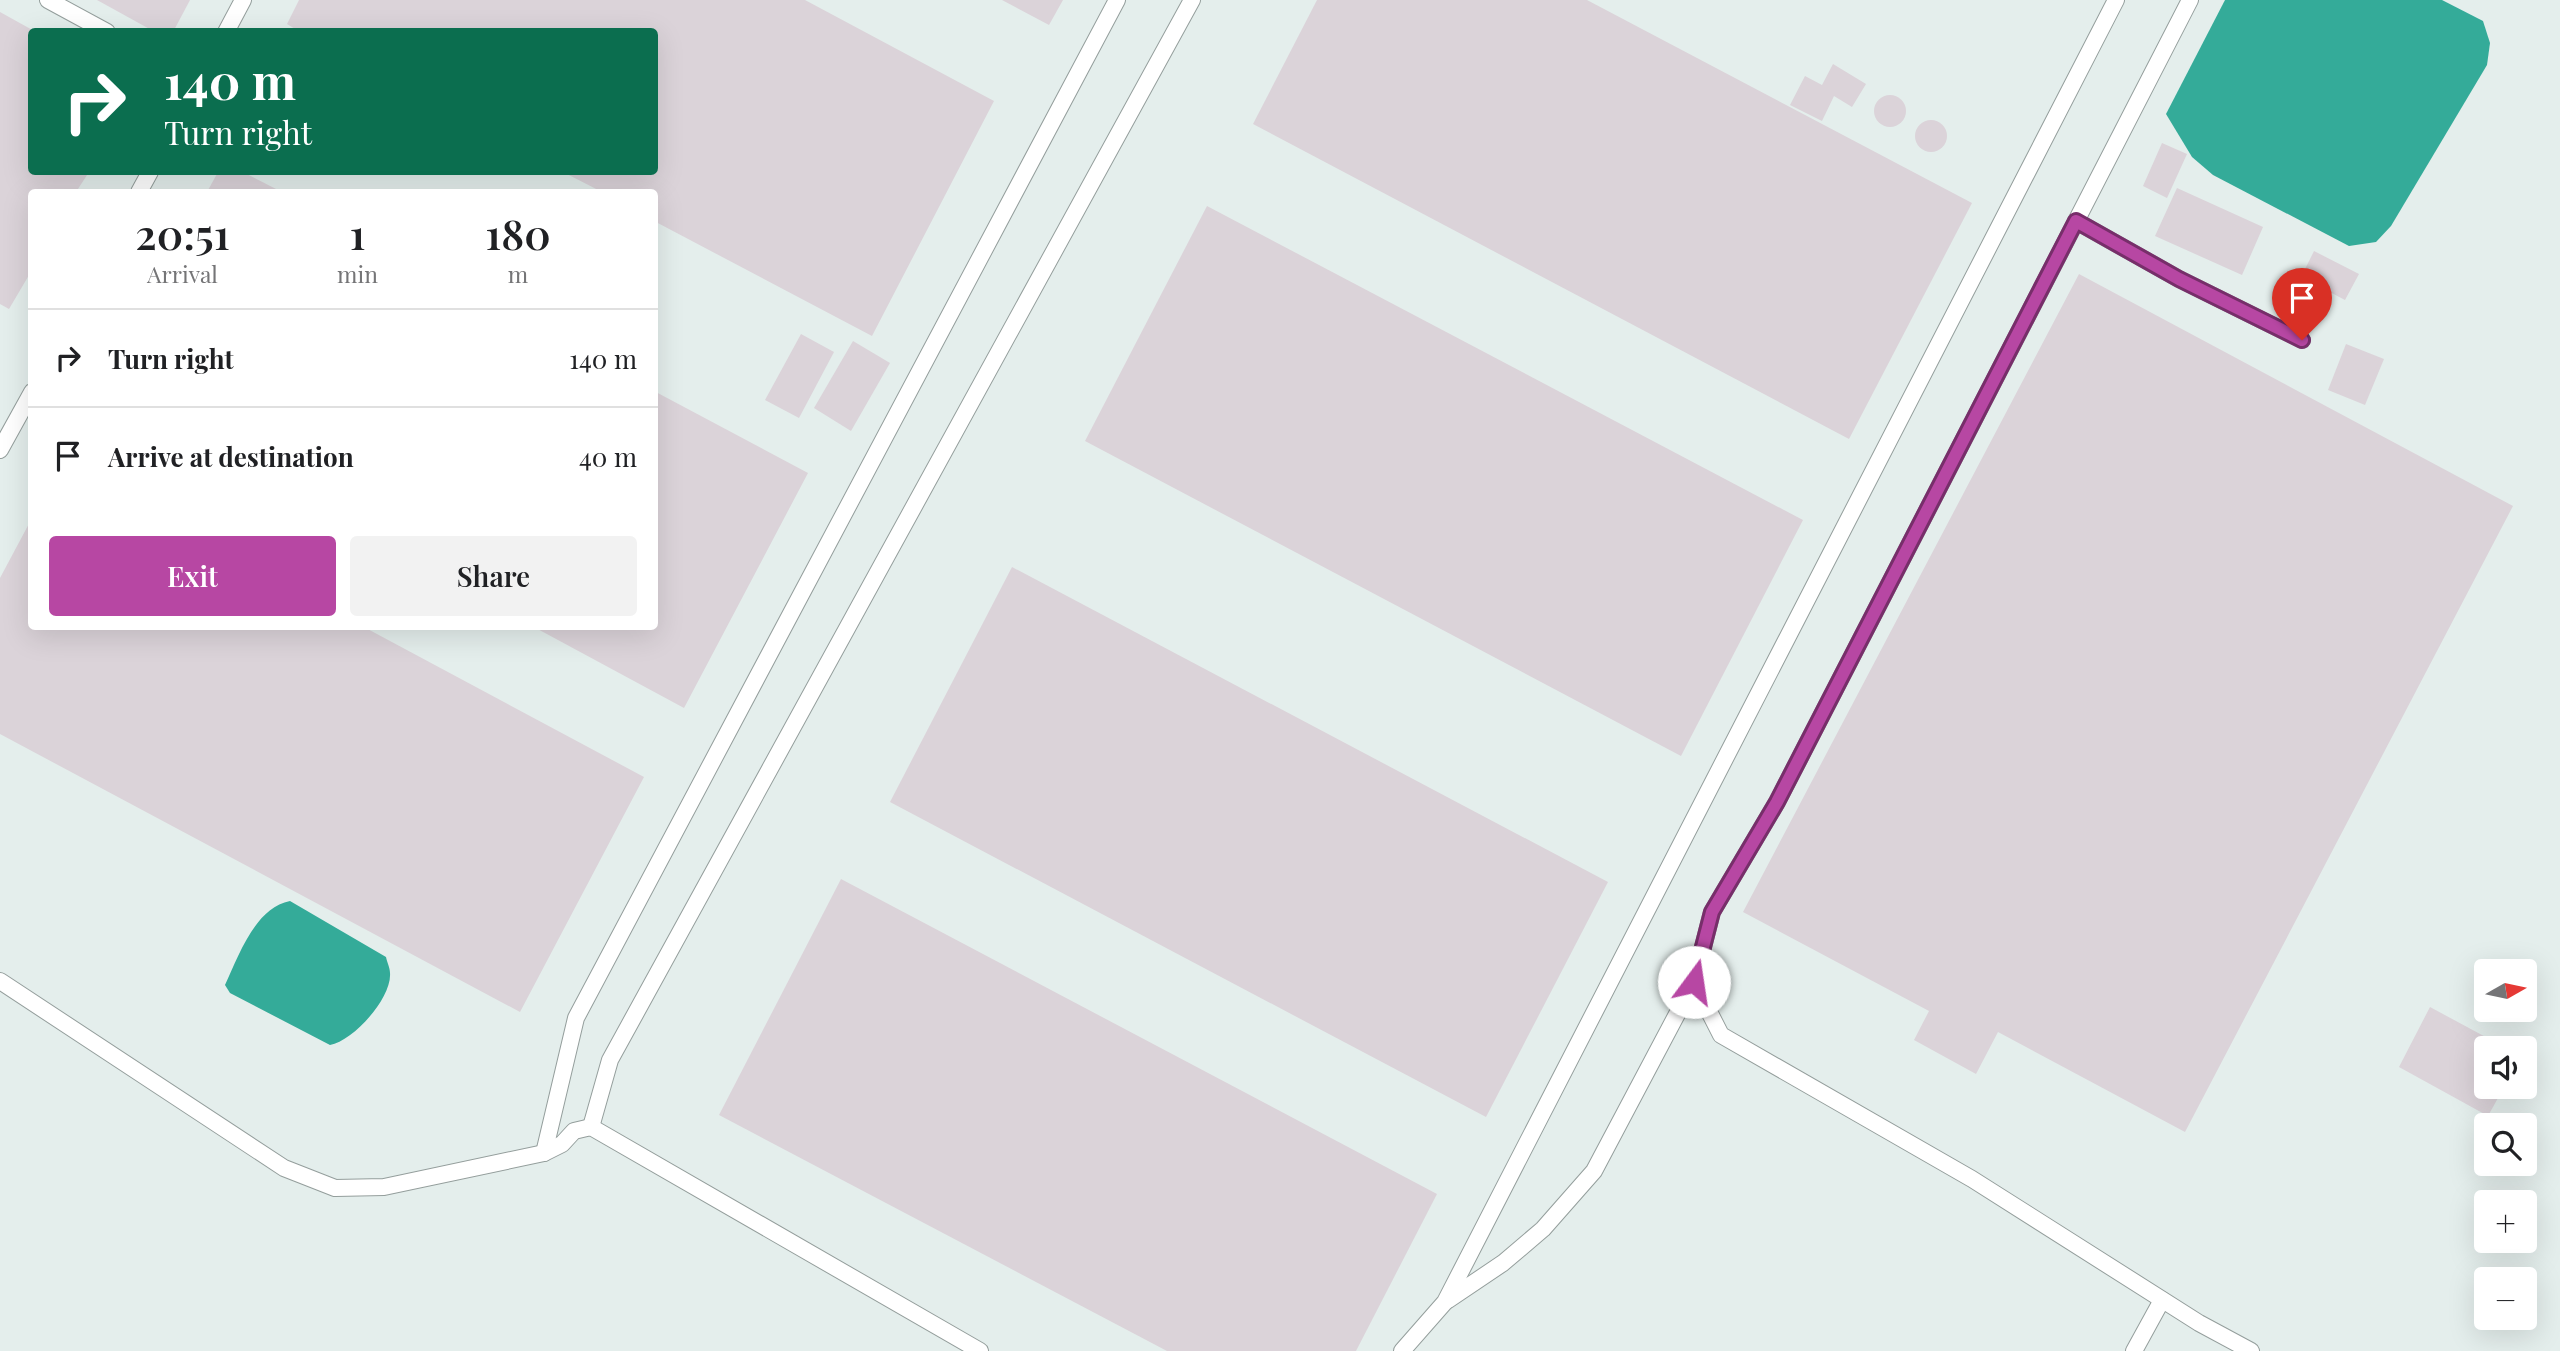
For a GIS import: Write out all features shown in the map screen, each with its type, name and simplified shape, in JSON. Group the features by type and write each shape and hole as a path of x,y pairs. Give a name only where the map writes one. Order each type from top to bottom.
{"lane":[{"path":"48,0 100,28"},
{"path":"228,28 243,0"},
{"path":"544,1153 576,1018 1116,0"},
{"path":"591,1127 610,1060 1192,0"},
{"path":"1402,1351 1445,1302 2116,0"},
{"path":"1445,1302 1503,1263 1543,1229 1594,1171 1694,982 1712,912 1777,802 2190,0"},
{"path":"2076,221 2179,279 2302,340"},
{"path":"0,450 28,399"},
{"path":"0,981 284,1168 335,1188 384,1187 544,1153 562,1144 573,1131 591,1127 980,1351"},
{"path":"1694,982 1721,1035 1972,1180 2162,1300 2251,1351"},
{"path":"2134,1351 2162,1300"}],"shaded area":[{"path":"2225,0 2442,0 2483,21 2490,43 2487,65 2391,226 2376,242 2349,246 2213,175 2192,157 2166,114"},
{"path":"290,901 386,957 389,967 389,983 378,1006 349,1036 330,1045 230,993 225,985 242,947 258,923 278,905"}],"building":[{"path":"97,0 190,0 175,28 148,28"},
{"path":"299,0 805,0 994,101 872,336 658,223 658,189 596,189 569,175 658,175 658,28 294,28 287,24"},
{"path":"1002,0 1063,0 1049,25"},
{"path":"1317,0 1587,0 1972,203 1849,439 1253,124"},
{"path":"0,12 29,28 28,175 87,175 78,189 28,189 28,277 9,309 0,304"},
{"path":"1833,64 1866,84 1852,107 1834,96 1822,121 1790,105 1805,76 1822,85"},
{"path":"1890,95 1901,100 1906,111 1901,122 1890,127 1879,122 1874,111 1879,100"},
{"path":"1931,120 1942,125 1947,136 1942,147 1931,152 1920,147 1915,136 1920,125"},
{"path":"2162,143 2187,154 2167,198 2143,186"},
{"path":"216,175 249,175 276,189 209,189"},
{"path":"2177,188 2263,227 2242,275 2155,236"},
{"path":"1207,206 1803,520 1681,756 1085,441"},
{"path":"2314,251 2359,274 2345,300 2301,277"},
{"path":"2079,274 2513,506 2185,1132 1998,1032 1976,1074 1914,1040 1929,1011 1743,912"},
{"path":"801,334 834,352 799,418 765,400"},
{"path":"853,341 890,363 851,431 814,408"},
{"path":"2346,344 2384,359 2365,405 2328,390"},
{"path":"658,393 808,473 684,708 539,630 658,630"},
{"path":"28,526 28,630 369,630 644,777 520,1012 0,734 0,578"},
{"path":"1012,567 1608,882 1486,1117 890,802"},
{"path":"841,879 1437,1194 1356,1351 1167,1351 719,1115"},
{"path":"2430,1007 2484,1036 2474,1036 2474,1099 2497,1099 2490,1113 2483,1113 2399,1067"}],"route":[{"path":"1694,982 1712,912 1777,802 2076,221 2179,279 2302,340"}]}
